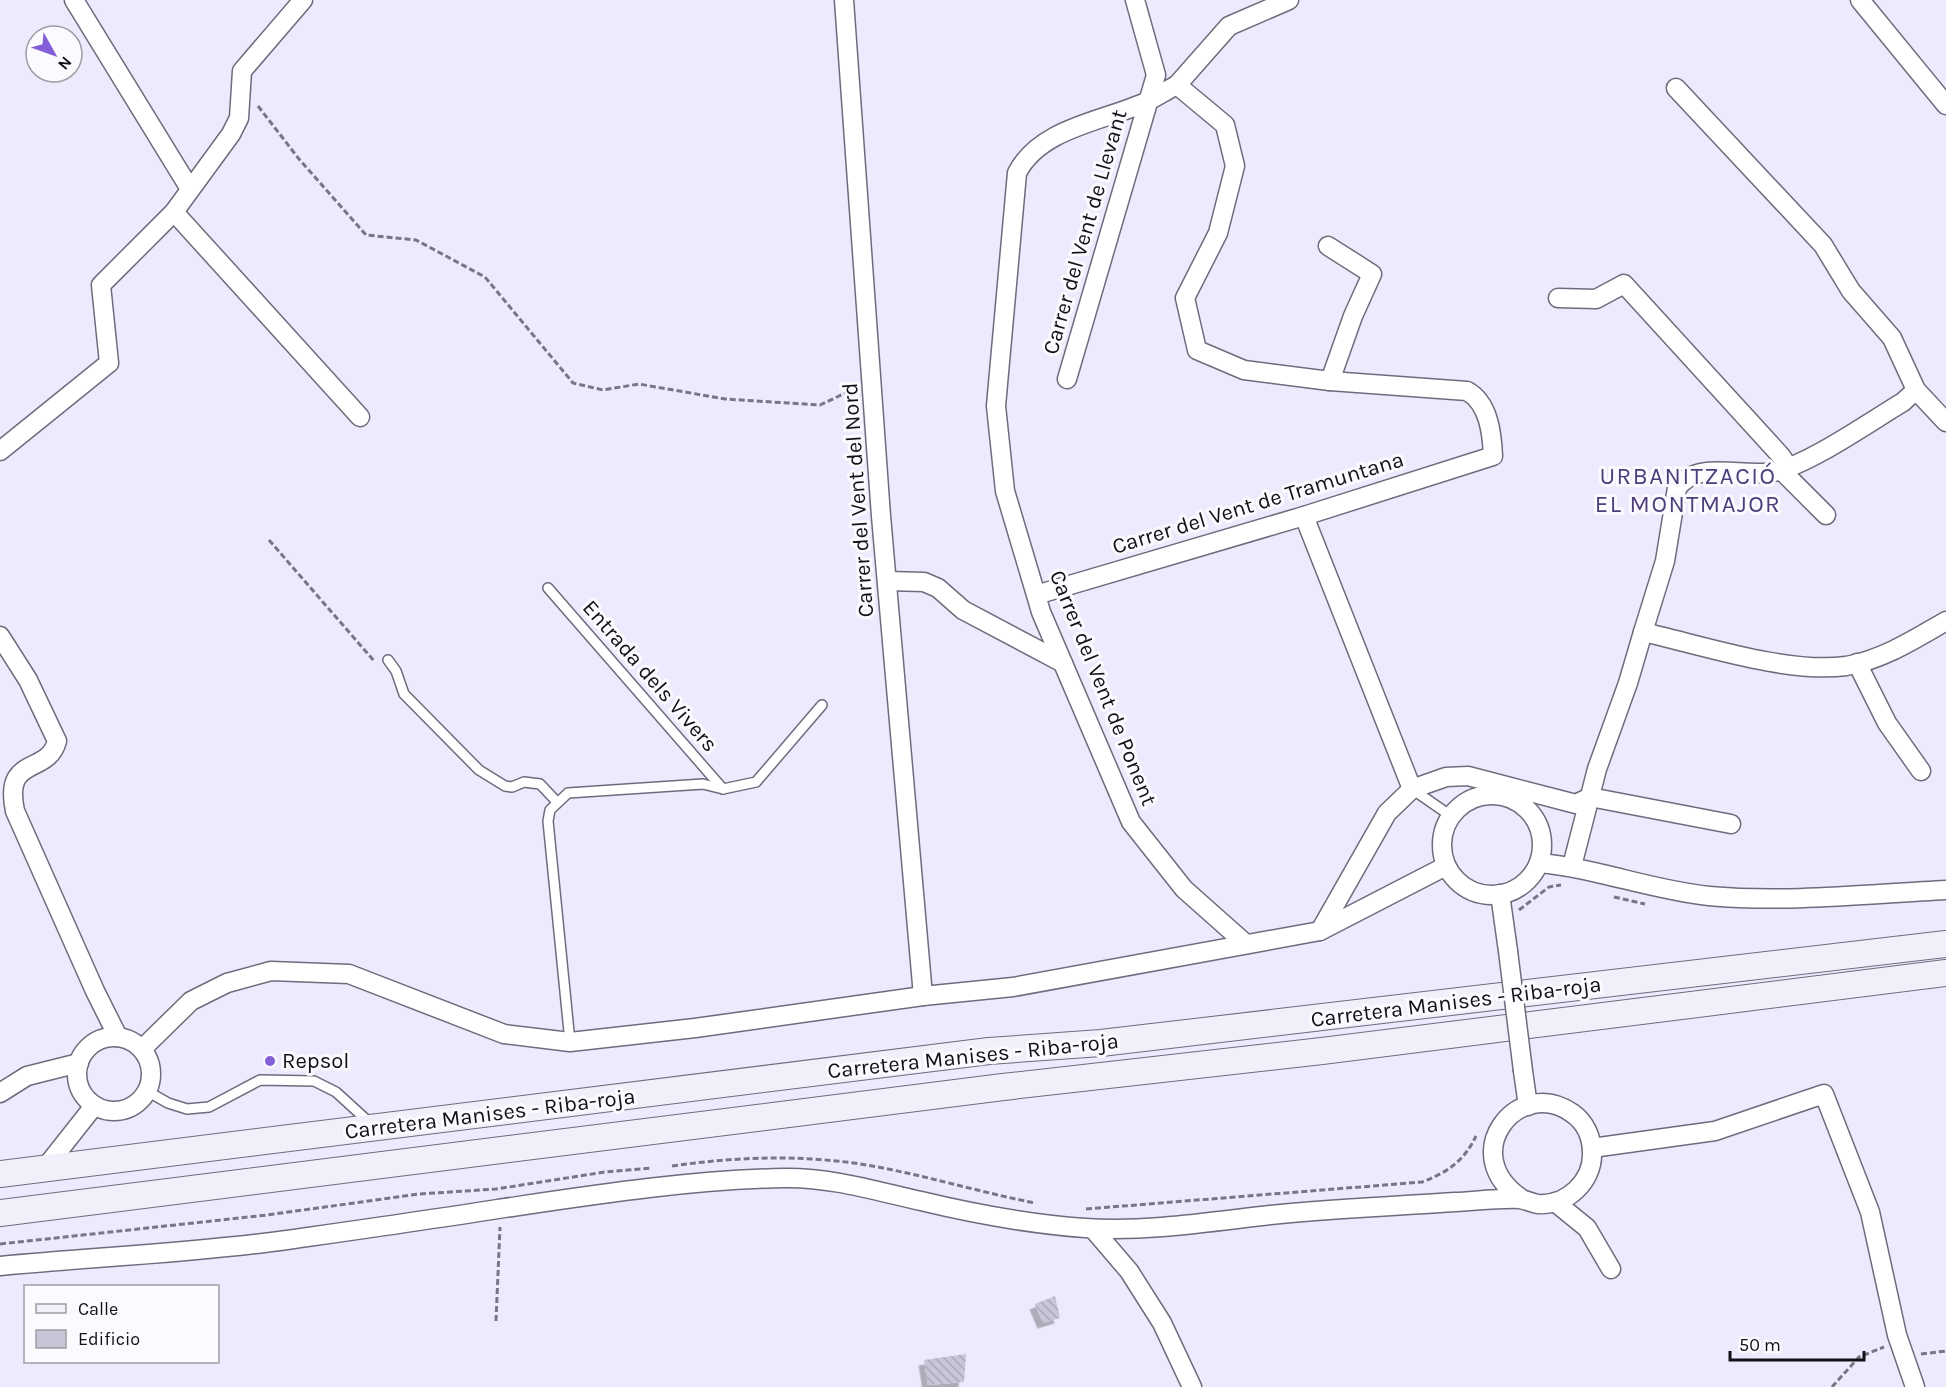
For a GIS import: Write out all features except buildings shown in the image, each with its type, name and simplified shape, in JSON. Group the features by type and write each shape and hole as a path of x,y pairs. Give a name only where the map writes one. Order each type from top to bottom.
{"main road":[{"name":"Carretera Manises - Riba-roja","path":"0,1174 989,1051 1111,1042 1946,944"},
{"name":"Carretera Manises - Riba-roja","path":"0,1213 1946,973"}],"street":[{"path":"75,0 190,189"},
{"path":"0,451 109,363 101,285 174,212 231,134 239,118 242,71 302,0"},
{"name":"Carrer del Vent del Nord","path":"844,0 887,580 923,996"},
{"path":"1135,0 1156,75 1149,101"},
{"name":"Carrer del Vent de Llevant","path":"1067,379 1149,101 1177,85 1229,26 1289,0"},
{"path":"1860,0 1946,105"},
{"path":"1177,85 1183,87 1225,125 1235,166 1218,233 1185,298 1197,350 1244,370 1330,381 1353,316 1372,274 1328,246"},
{"path":"1676,88 1823,245 1851,291 1892,338 1917,390 1946,422"},
{"name":"Carrer del Vent de Ponent","path":"1149,101 1050,139 1023,160 1017,173 996,406 1005,491 1036,596 1131,822 1184,889 1246,944"},
{"path":"174,212 360,417"},
{"path":"1558,298 1596,299 1624,284 1781,456 1785,469 1826,515"},
{"name":"Carrer del Vent de Tramuntana","path":"1036,596 1304,516 1493,456 1492,436 1483,408 1467,391 1330,381"},
{"path":"1572,866 1590,798 1665,561 1677,488 1683,480 1701,472 1744,475 1785,469 1904,402 1917,390"},
{"path":"1304,516 1412,789"},
{"path":"887,580 924,582 938,588 963,610 1063,663"},
{"path":"1643,632 1723,653 1829,667 1857,663 1908,643 1946,621"},
{"path":"0,636 28,680 56,734 55,748 51,754 20,773 15,780 11,793 15,811 95,991 118,1037"},
{"path":"1857,663 1887,723 1921,771"},
{"path":"1320,931 1387,813 1412,789 1446,777 1468,776 1576,804 1590,798 1731,824"},
{"path":"1498,795 1516,800 1530,812 1539,827 1542,845 1539,863 1529,878 1516,888 1500,894 1484,894 1469,889 1456,879 1446,866 1442,837 1451,816 1464,803 1480,796 1498,795"},
{"path":"1539,863 1572,866 1641,884 1709,896 1790,898 1946,891"},
{"path":"142,1049 191,1001 227,983 271,971 349,974 504,1034 570,1042 694,1028 923,996 1013,987 1320,931 1446,866"},
{"path":"1500,894 1528,1106"},
{"path":"118,1037 127,1039 142,1049 149,1060 152,1072 147,1091 135,1106 121,1111 107,1111 94,1106 79,1087 79,1062 87,1048 101,1039 118,1037"},
{"path":"0,1093 27,1076 79,1062"},
{"path":"1592,1148 1715,1131 1824,1094 1870,1212 1902,1349 1915,1387"},
{"path":"1550,1104 1570,1112 1581,1121 1589,1134 1592,1148 1587,1176 1568,1197 1555,1202 1538,1204 1522,1199 1509,1191 1499,1179 1492,1155 1496,1135 1509,1116 1528,1106 1550,1104"},
{"path":"45,1168 94,1106"},
{"path":"0,1266 279,1241 631,1190 722,1181 788,1178 827,1180 1034,1224 1093,1229 1145,1229 1338,1208 1522,1199"},
{"path":"1555,1202 1587,1228 1611,1269"},
{"path":"1093,1229 1135,1280 1162,1323 1192,1387"}],"lane":[{"name":"Entrada dels Vivers","path":"548,588 723,789"},
{"path":"388,660 404,694 479,770 505,786 512,787 524,782 540,784 557,802"},
{"path":"570,1042 548,821 550,810 568,793 703,784 723,789 756,782 822,705"},
{"path":"1412,789 1451,816"},
{"path":"147,1091 168,1103 187,1109 209,1107 239,1089 260,1080 315,1081 336,1092 376,1128"}],"path":[{"path":"240,97 259,107 299,159 366,235 416,240 485,277 573,383 603,390 639,384 725,399 820,405 872,380"},
{"path":"269,540 377,664 400,682"},
{"path":"496,1321 500,1209"},
{"path":"1832,1387 1859,1357 1902,1349 1946,1352"}],"place":[{"name":"Repsol","path":"270,1061"}],"district":[{"name":"URBANITZACIÓ EL MONTMAJOR","path":"1688,490"}]}
